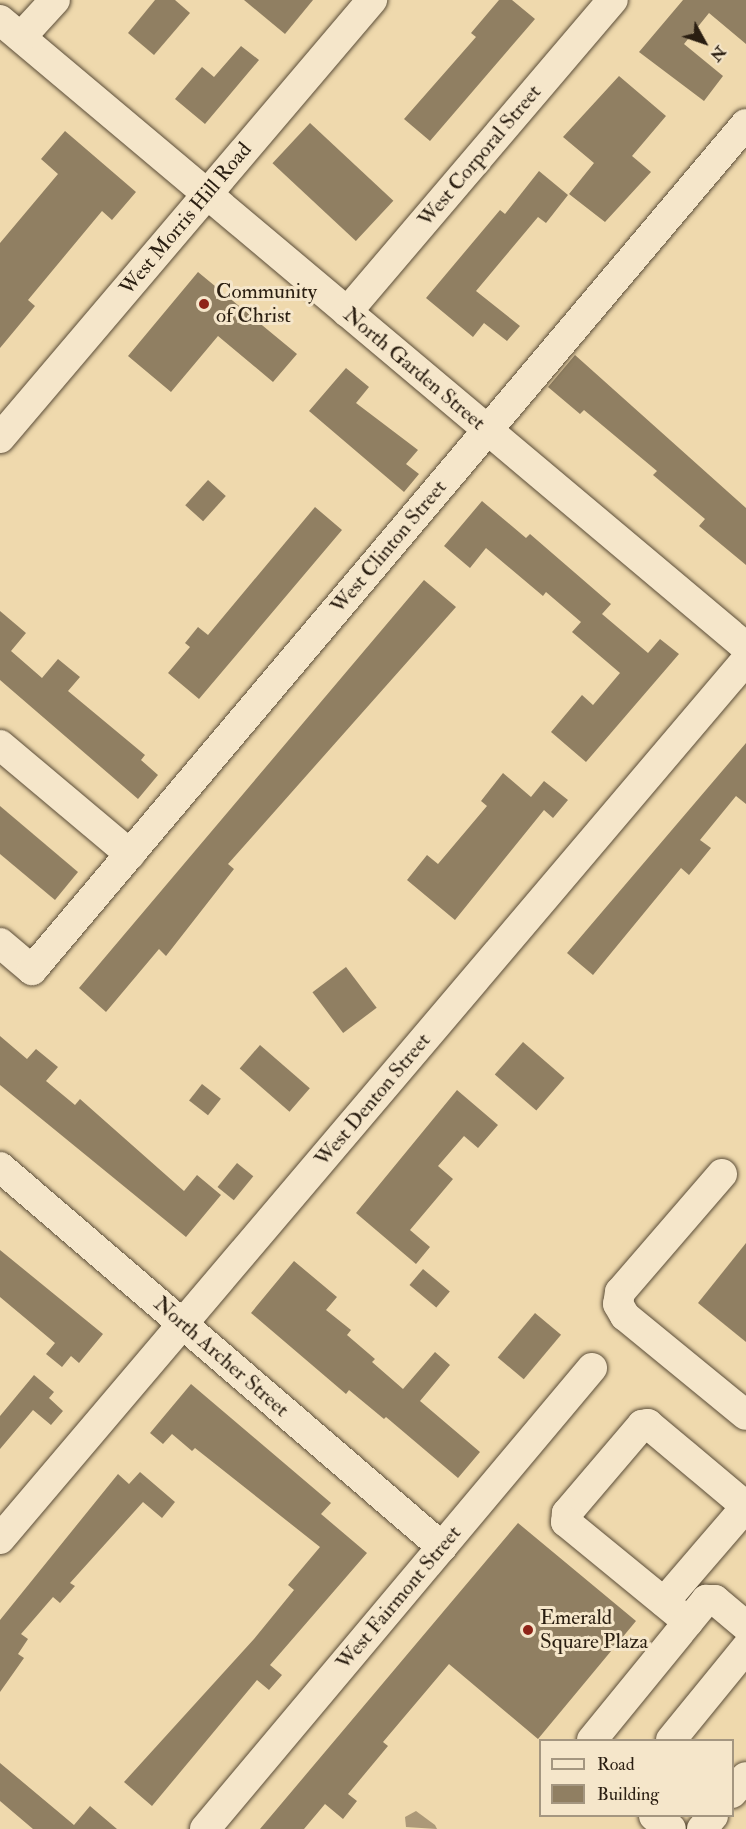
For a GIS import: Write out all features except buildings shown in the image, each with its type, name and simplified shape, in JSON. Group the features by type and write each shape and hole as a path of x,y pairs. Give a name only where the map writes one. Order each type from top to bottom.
{"street":[{"path":"11,28 55,0"},
{"name":"West Morris Hill Road","path":"0,438 372,0"},
{"name":"West Corporal Street","path":"347,312 613,0"},
{"name":"North Garden Street","path":"11,28 746,647"},
{"name":"West Clinton Street","path":"0,944 32,970 746,124"},
{"name":"West Denton Street","path":"0,1539 746,660"},
{"path":"0,745 130,854"},
{"name":"North Archer Street","path":"0,1167 442,1546"},
{"path":"722,1174 620,1292 618,1304 625,1316 746,1415"},
{"name":"West Fairmont Street","path":"205,1829 592,1368"},
{"path":"664,1602 742,1510 742,1503 648,1424 642,1425 567,1513 566,1522 688,1622"},
{"path":"593,1739 706,1600 715,1600 746,1626"},
{"path":"672,1739 746,1648"},
{"path":"734,1791 746,1777"},
{"path":"656,1817 671,1829"},
{"path":"702,1829 711,1817"}],"shaded area":[{"path":"416,1811 437,1829 406,1827 405,1817"}],"place":[{"name":"Community of Christ","path":"204,304"},
{"name":"Emerald Square Plaza","path":"528,1630"}]}
